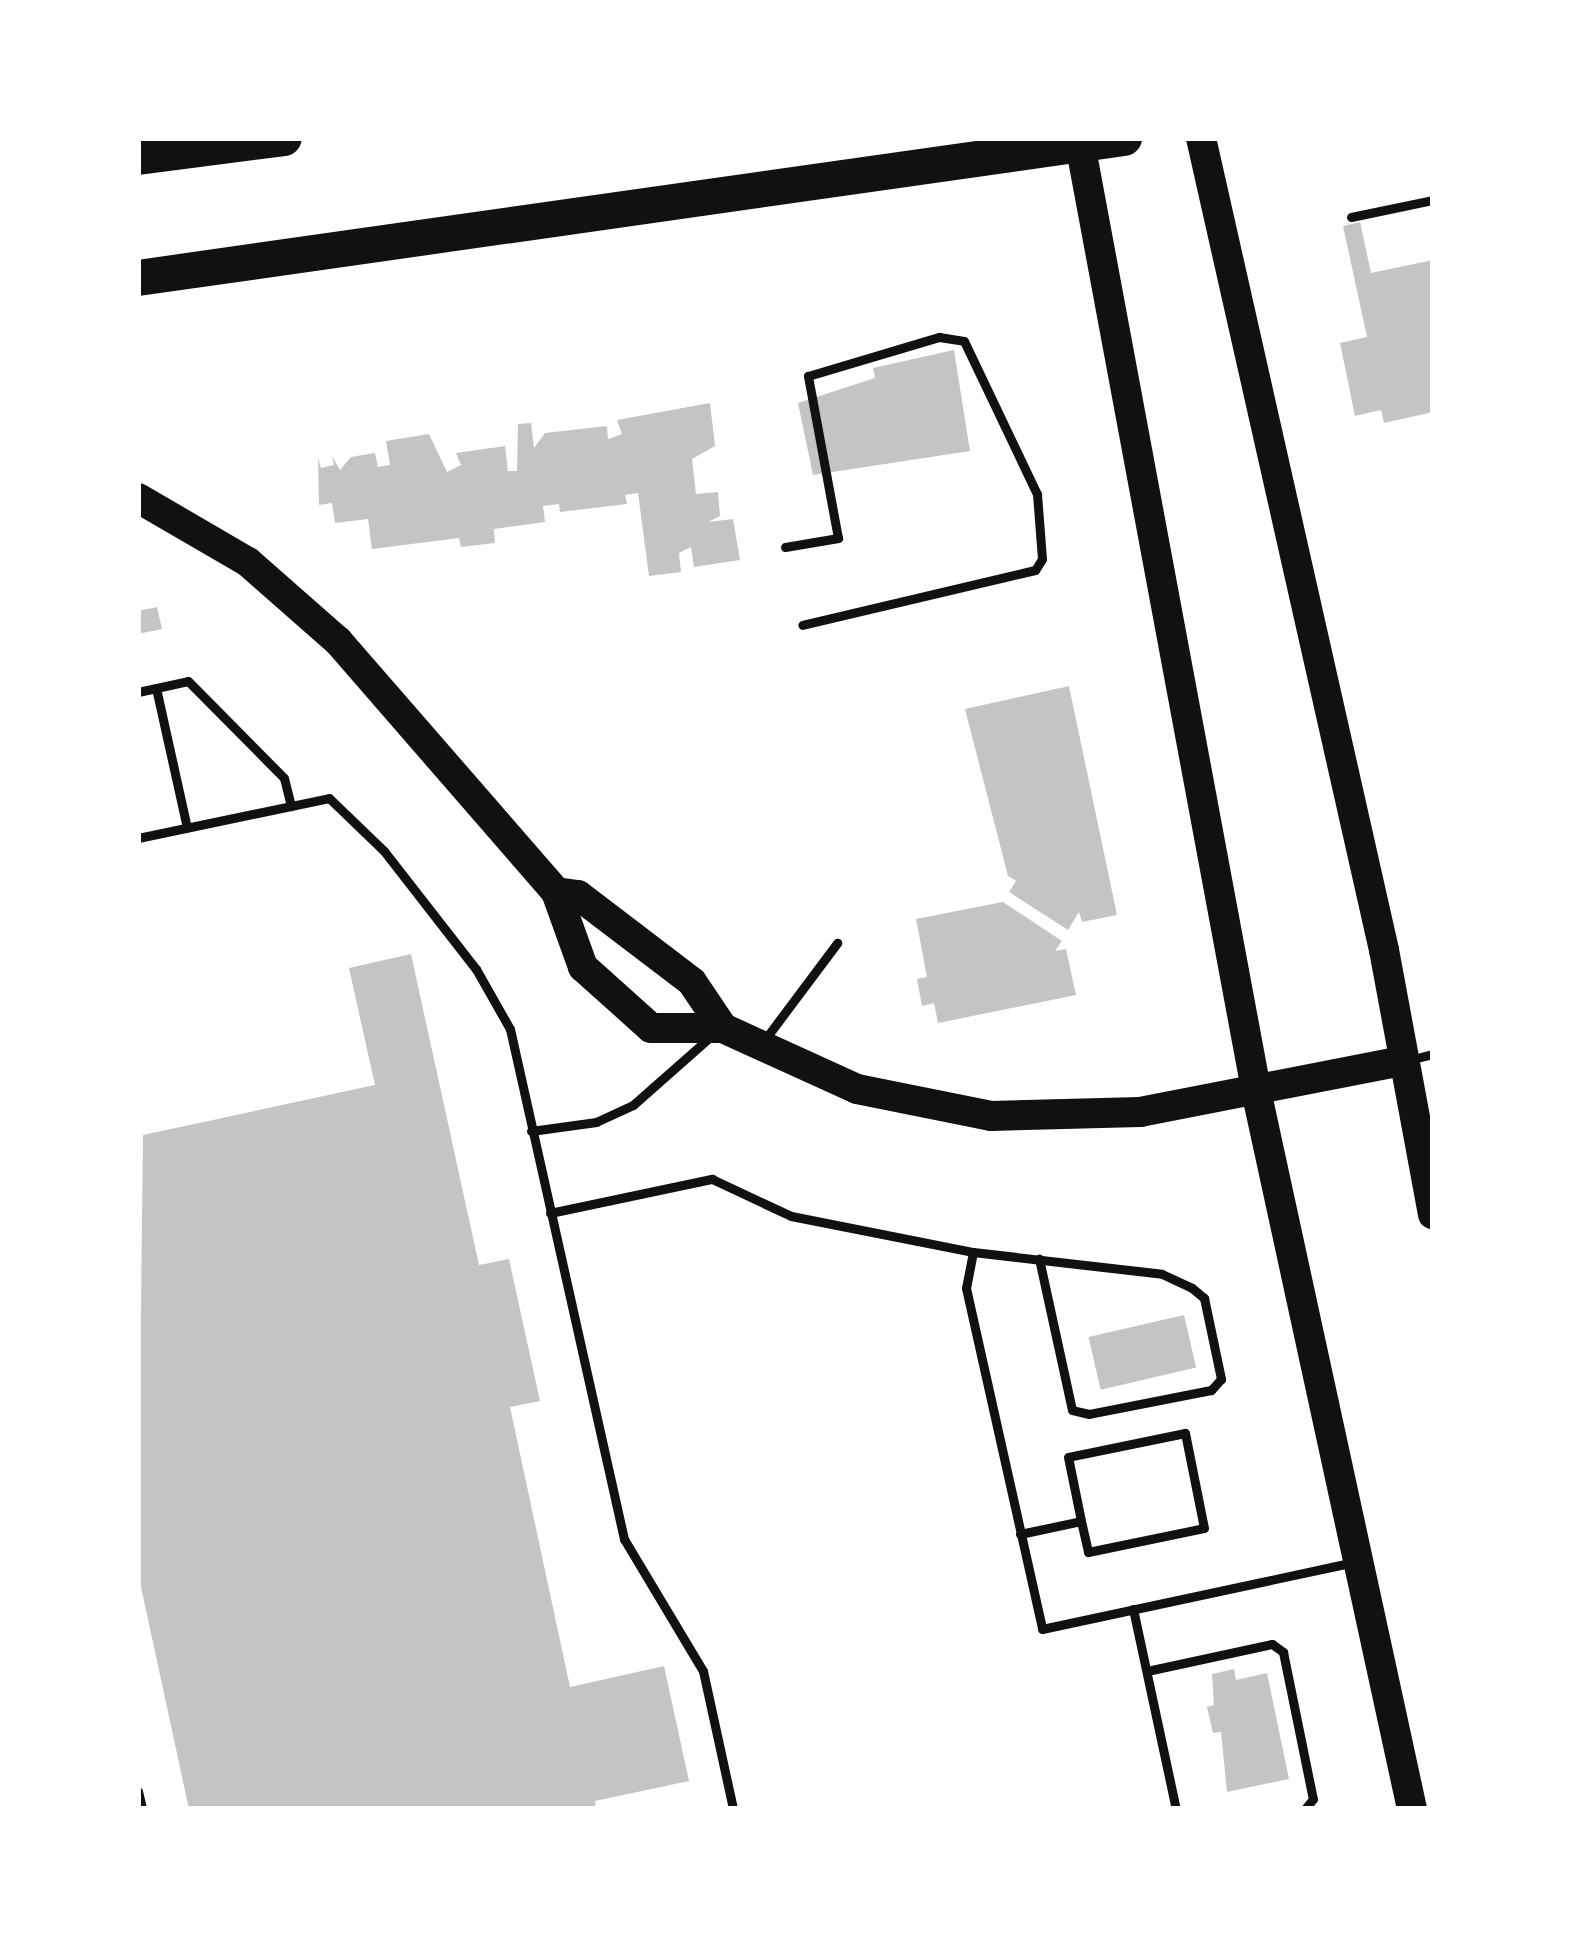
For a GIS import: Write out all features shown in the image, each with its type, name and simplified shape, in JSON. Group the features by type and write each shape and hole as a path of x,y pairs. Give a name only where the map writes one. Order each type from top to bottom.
{"highway":[{"path":"138,157 284,138"},
{"path":"138,278 1124,138"}],"main road":[{"path":"1201,138 1433,1215"},
{"path":"1080,142 1257,1095 1412,1809"},
{"path":"138,498 248,562 338,641 556,892 583,967 651,1028 723,1028 857,1089 991,1116 1140,1112 1257,1095 1402,1061"},
{"path":"556,892 578,895 692,982 723,1028"}],"lane":[{"path":"1351,217 1433,200"},
{"path":"785,547 838,538 808,376 939,337 964,341 1037,494 1042,559 1035,570 802,625"},
{"path":"138,692 188,680 284,778 291,806"},
{"path":"156,688 187,828"},
{"path":"138,838 329,798 384,851 476,969 510,1029 624,1540 703,1671 733,1809"},
{"path":"760,1046 837,943"},
{"path":"531,1131 596,1122 633,1106 675,1061 723,1028"},
{"path":"1402,1061 1433,1054"},
{"path":"550,1213 712,1179 790,1216 973,1252 1039,1259 1162,1274 1204,1298 1221,1379 1211,1390 1089,1414 1072,1409 1039,1259"},
{"path":"973,1252 966,1288 1042,1629 1360,1561"},
{"path":"1184,1433 1204,1528 1088,1552 1081,1521 1067,1457 1184,1433"},
{"path":"1020,1534 1081,1521"},
{"path":"1133,1609 1176,1809"},
{"path":"1147,1671 1273,1644 1283,1652 1313,1799 1305,1809"},
{"path":"138,1791 142,1809"}],"building":[{"path":"1360,222 1371,273 1433,260 1433,412 1384,423 1381,410 1355,416 1340,343 1367,337 1343,226"},
{"path":"954,350 970,451 813,475 798,403 875,378 873,368"},
{"path":"710,403 715,446 692,459 696,494 718,492 720,516 708,522 733,519 740,560 694,567 691,547 679,553 681,572 649,576 638,493 625,495 627,504 560,512 559,504 543,506 545,522 494,529 495,543 461,547 459,538 372,549 368,519 335,523 332,503 319,505 318,458 321,468 334,465 332,456 340,470 351,457 375,453 378,467 390,465 386,441 429,434 447,472 461,465 456,453 505,446 508,471 517,471 518,424 531,423 534,448 545,433 607,426 608,439 622,434 617,420"},
{"path":"157,607 162,629 138,634 138,611"},
{"path":"1069,686 1117,915 1082,922 1079,912 1068,930 1009,892 1016,881 1008,876 965,709"},
{"path":"1003,902 1062,941 1055,951 1066,949 1076,995 938,1023 934,1003 922,1006 917,979 927,977 916,919"},
{"path":"411,954 479,1265 509,1259 540,1401 510,1407 570,1687 664,1666 689,1781 595,1801 596,1809 189,1809 138,1573 143,1135 375,1085 349,968"},
{"path":"1184,1315 1196,1368 1101,1390 1089,1337"},
{"path":"1234,1669 1236,1680 1267,1673 1289,1779 1227,1792 1221,1732 1213,1733 1207,1707 1214,1705 1212,1674"}]}
